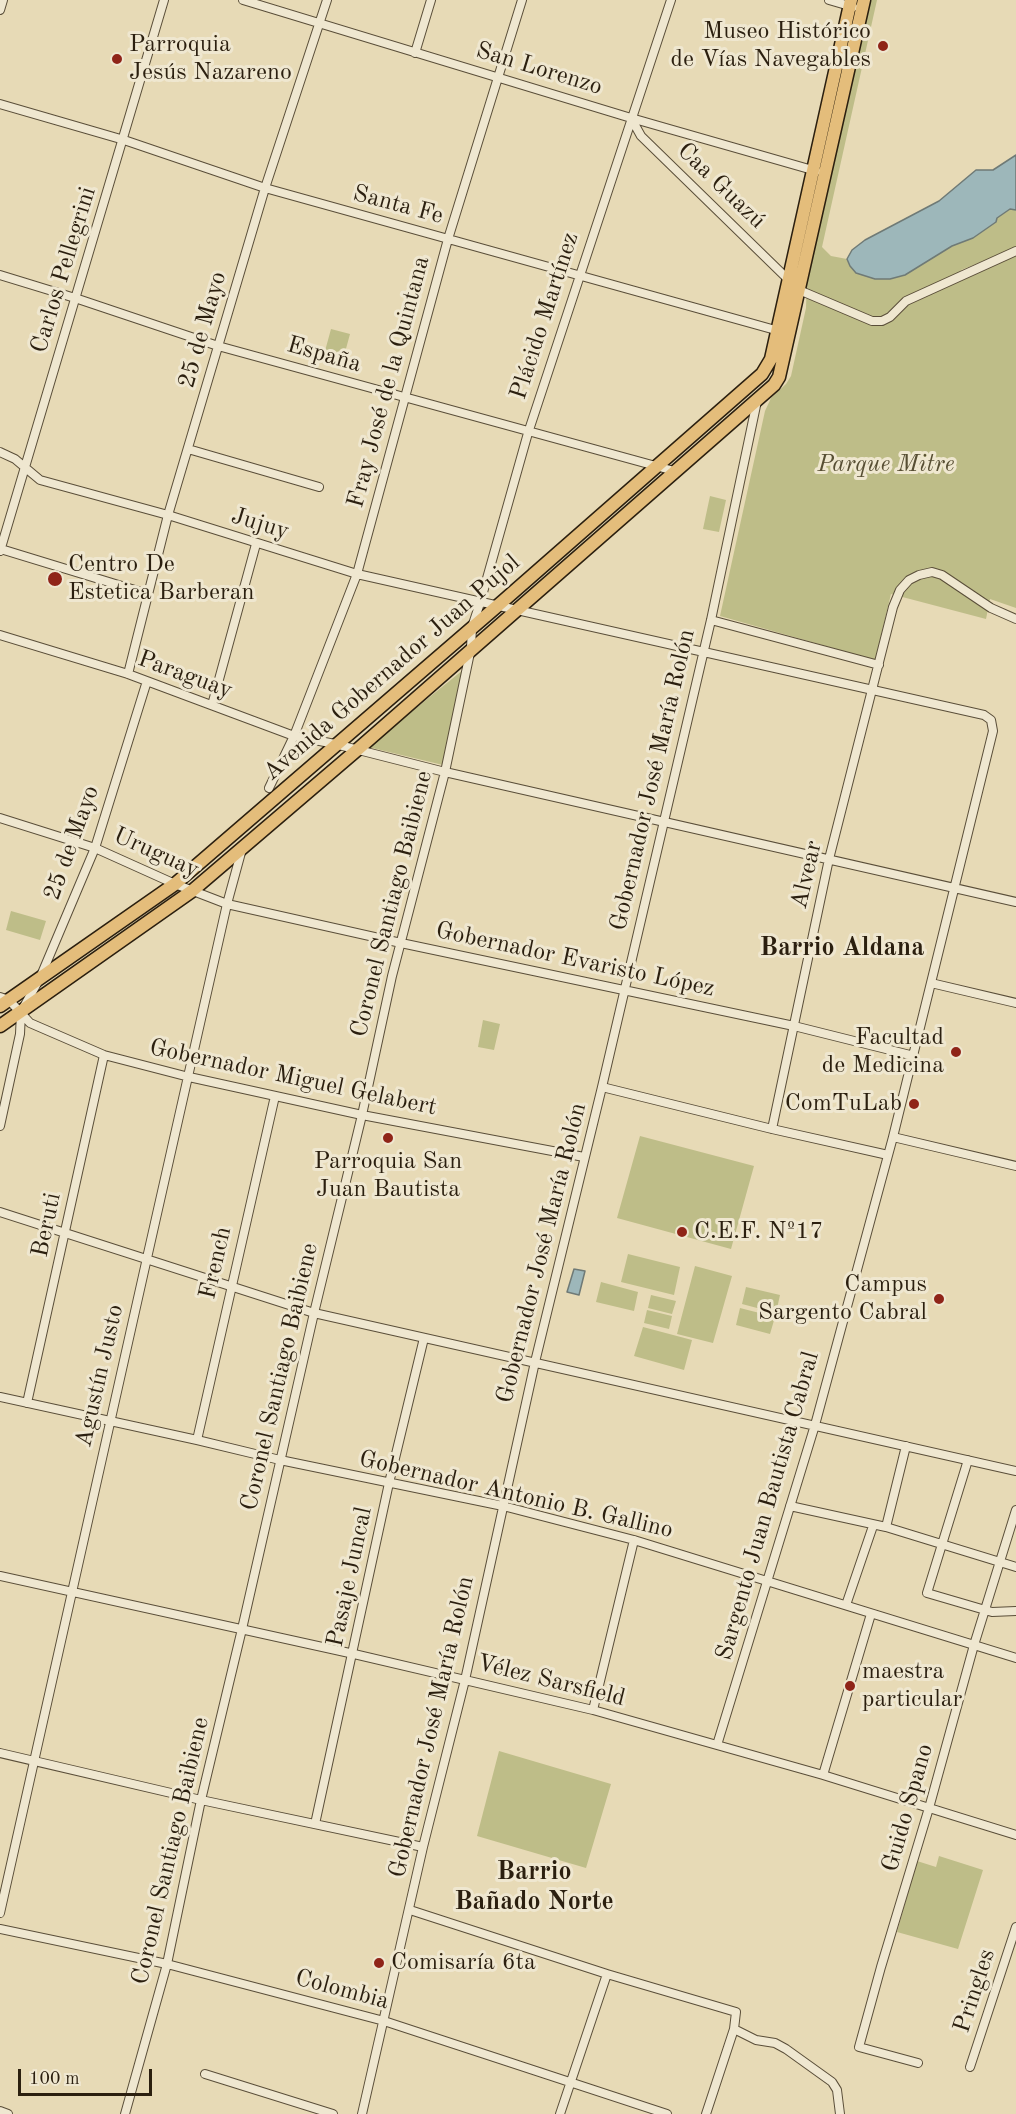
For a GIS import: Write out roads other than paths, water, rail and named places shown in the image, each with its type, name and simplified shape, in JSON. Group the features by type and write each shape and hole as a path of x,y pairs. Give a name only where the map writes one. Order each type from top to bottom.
{"main road":[{"path":"783,331 789,279 819,171 857,4"},
{"path":"783,331 799,290 819,171"},
{"name":"Avenida Gobernador Juan Pujol","path":"0,1026 192,891 757,401 779,377 783,331"},
{"name":"Avenida Gobernador Juan Pujol","path":"3,1001 175,884 498,606 762,374 783,331"}],"street":[{"path":"0,10 3,0"},
{"name":"Carlos Pellegrini","path":"0,550 164,0"},
{"name":"San Lorenzo","path":"243,0 631,118 819,171"},
{"name":"25 de Mayo","path":"128,674 168,515 265,188 327,0"},
{"path":"415,52 431,0"},
{"name":"Fray José de la Quintana","path":"269,788 294,736 357,574 448,239 522,0"},
{"name":"Plácido Martínez","path":"471,648 472,627 528,433 671,0"},
{"path":"829,0 857,4"},
{"name":"Santa Fe","path":"0,104 124,140 265,188 783,331"},
{"name":"Caa Guazú","path":"631,118 641,136 799,290"},
{"path":"799,290 872,321 882,321 890,317 906,301 1016,250"},
{"name":"España","path":"0,275 218,346 528,433 674,471"},
{"name":"Gobernador José María Rolón","path":"362,2114 423,1847 465,1680 535,1362 711,620 757,401"},
{"path":"188,449 319,487"},
{"name":"Jujuy","path":"0,452 26,466 40,480 168,515 357,574 984,715 991,720"},
{"path":"212,705 256,544"},
{"path":"0,550 148,594"},
{"name":"Alvear","path":"772,1130 829,859 893,607 900,590 909,580 932,572 942,575 992,608 1016,620"},
{"path":"711,620 879,665"},
{"name":"Paraguay","path":"0,635 128,674 294,736 1016,902"},
{"name":"Coronel Santiago Baibiene","path":"125,2114 167,1964 201,1800 401,943 445,772 471,648"},
{"name":"25 de Mayo","path":"21,1012 40,978 95,848 147,681"},
{"name":"Sargento Juan Bautista Cabral","path":"717,1744 814,1425 888,1155 993,731 991,720"},
{"name":"Uruguay","path":"0,818 95,848 175,884 227,904"},
{"name":"Agustín Justo","path":"0,1913 227,904 242,849"},
{"name":"Gobernador Evaristo López","path":"227,904 794,1026 914,1056"},
{"path":"931,983 1016,1003"},
{"name":"Gobernador Miguel Gelabert","path":"3,1001 21,1012 30,1023 104,1055 189,1077 362,1115 584,1157"},
{"path":"0,1126 20,1034 21,1012"},
{"name":"Beruti","path":"27,1403 104,1055"},
{"path":"602,1087 772,1130 888,1155"},
{"name":"French","path":"197,1440 275,1096"},
{"path":"892,1137 1016,1166"},
{"path":"0,1212 314,1313 1016,1471"},
{"name":"Pasaje Juncal","path":"315,1824 354,1654 389,1483 424,1338"},
{"name":"Gobernador Antonio B. Gallino","path":"0,1397 280,1460 503,1506 634,1540 1016,1658"},
{"path":"886,1527 906,1446"},
{"path":"968,1460 927,1593 985,1610 1016,1611"},
{"path":"790,1506 873,1526 886,1527 1016,1567"},
{"name":"Guido Spano","path":"918,2063 859,2047 974,1645 1016,1510"},
{"path":"846,1605 873,1526"},
{"path":"593,1710 634,1540"},
{"name":"Vélez Sarsfield","path":"0,1576 354,1654 593,1710 823,1775 1016,1835"},
{"path":"823,1775 871,1614"},
{"path":"0,1754 423,1847"},
{"path":"410,1910 606,1974 736,2012 734,2029 706,2114"},
{"name":"Pringles","path":"970,2067 1016,1927"},
{"name":"Colombia","path":"0,1929 167,1964 384,2021 667,2114"},
{"path":"560,2114 606,1974"},
{"path":"734,2029 756,2040 775,2043 786,2049 831,2082 837,2090 840,2114"},
{"path":"205,2074 333,2114"},
{"path":"0,2111 8,2114"}],"water":[{"path":"1016,155 1016,210 1010,209 973,238 952,246 905,275 890,279 875,279 856,273 850,266 847,259 852,250 865,240 939,201 976,170 993,170"},
{"path":"574,1269 585,1271 579,1295 567,1292"}],"place":[{"name":"Museo Histórico de Vías Navegables","path":"883,46"},
{"name":"Parroquia Jesús Nazareno","path":"117,59"},
{"name":"Centro De Estetica Barberan","path":"55,579"},
{"name":"Facultad de Medicina","path":"956,1052"},
{"name":"ComTuLab","path":"914,1104"},
{"name":"Parroquia San Juan Bautista","path":"388,1138"},
{"name":"C.E.F. Nº17","path":"682,1232"},
{"name":"Campus Sargento Cabral","path":"939,1299"},
{"name":"maestra particular","path":"850,1686"},
{"name":"Comisaría 6ta","path":"379,1963"}],"district":[{"name":"Barrio Aldana","path":"842,948"},
{"name":"Barrio Bañado Norte","path":"534,1887"}],"park label":[{"name":"Parque Mitre","path":"886,465"}]}
